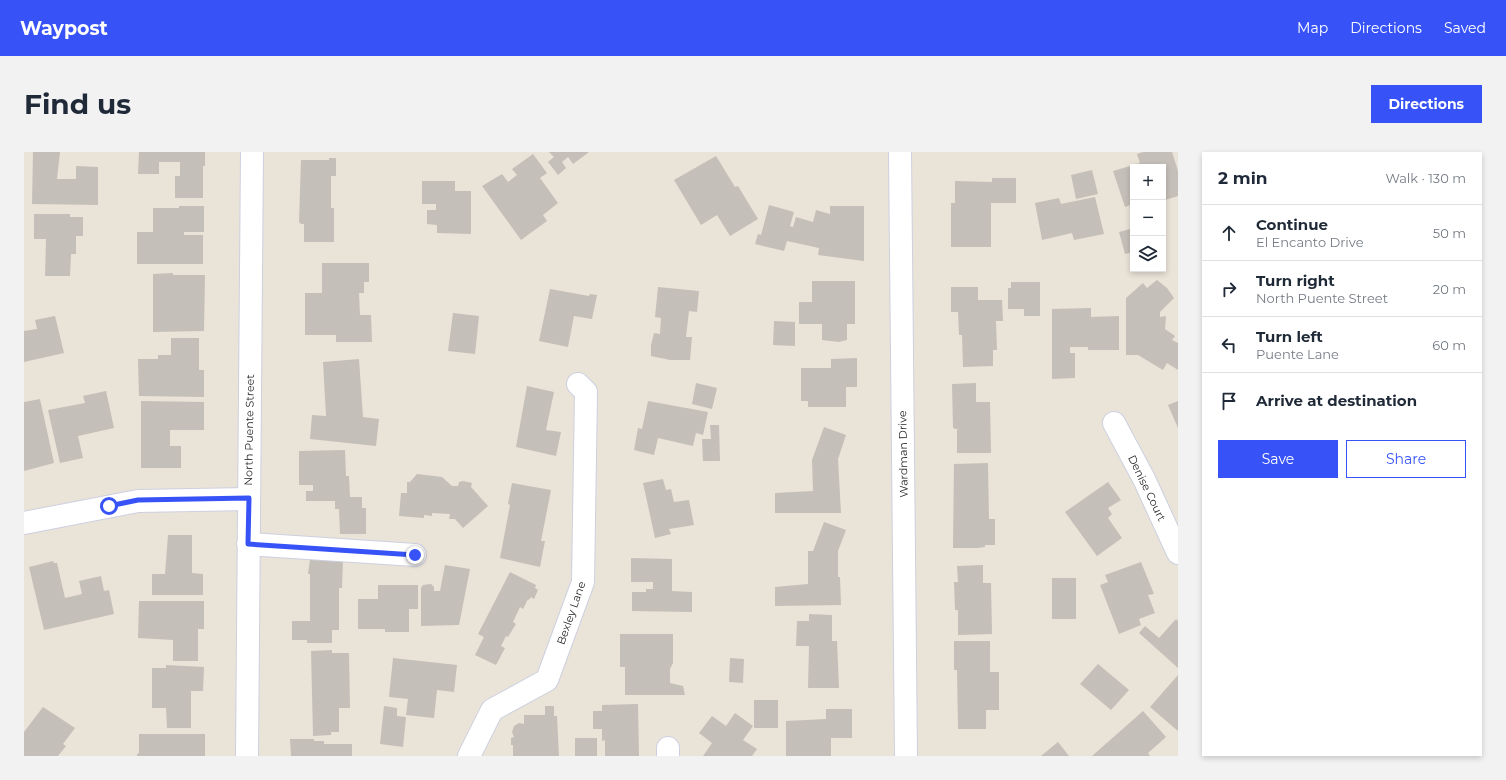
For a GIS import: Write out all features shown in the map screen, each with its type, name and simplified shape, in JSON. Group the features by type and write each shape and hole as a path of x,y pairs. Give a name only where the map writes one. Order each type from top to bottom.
{"street":[{"name":"North Puente Street","path":"247,756 252,152"},
{"name":"Wardman Drive","path":"900,152 906,756"},
{"name":"Bexley Lane","path":"469,756 492,710 547,680 583,582 586,392 578,384"},
{"name":"Denise Court","path":"1114,423 1144,479 1178,553"},
{"path":"24,523 138,500 249,498"},
{"path":"248,544 415,555"}],"building":[{"path":"33,152 60,152 57,179 76,179 76,166 98,167 98,205 32,204"},
{"path":"139,152 205,152 205,166 203,166 203,198 175,198 175,176 180,176 180,162 159,162 159,174 138,174"},
{"path":"549,152 589,152 573,164 568,157 562,162 566,168 558,175 548,162 554,157"},
{"path":"1143,152 1172,152 1178,171 1178,196 1166,200 1166,164 1137,164 1140,163 1137,154"},
{"path":"533,154 547,173 540,178 558,203 543,215 547,221 521,240 482,186 502,174 508,182 517,175 512,169"},
{"path":"716,156 735,187 738,186 758,219 730,236 717,215 701,225 674,180"},
{"path":"329,158 336,158 336,176 331,176 331,208 334,208 334,242 304,242 304,224 299,222 301,160 329,160"},
{"path":"1130,166 1130,205 1125,207 1113,171"},
{"path":"1092,170 1098,194 1076,199 1071,175"},
{"path":"992,178 1016,178 1016,203 991,203 991,247 951,247 951,203 955,203 955,181 992,182"},
{"path":"422,181 455,181 455,191 471,191 471,234 437,233 437,225 427,224 427,210 436,210 436,204 422,204"},
{"path":"1095,197 1104,234 1074,240 1072,233 1042,240 1035,203 1059,198 1061,204"},
{"path":"769,205 794,212 790,226 793,227 796,217 813,222 816,210 830,214 830,206 864,206 864,261 818,255 819,248 787,241 784,251 755,244 758,234 761,235"},
{"path":"179,206 204,206 204,232 184,232 184,235 203,235 203,264 137,264 137,232 153,232 153,208 179,208"},
{"path":"34,214 70,214 70,217 83,217 83,236 76,236 76,254 71,254 70,276 45,276 46,239 34,239"},
{"path":"1130,229 1130,253 1125,254 1119,232"},
{"path":"322,263 369,263 369,282 364,282 364,293 359,293 360,315 371,315 372,342 336,342 336,335 305,335 305,293 322,293"},
{"path":"173,273 173,275 205,275 204,331 153,332 153,274"},
{"path":"1157,280 1167,288 1174,298 1160,312 1160,317 1166,316 1165,329 1175,336 1172,340 1178,343 1178,370 1167,363 1163,370 1138,355 1126,355 1126,298 1143,283 1147,288"},
{"path":"812,281 855,281 855,324 847,324 847,340 839,342 822,340 822,324 799,324 799,302 812,302"},
{"path":"1011,282 1040,282 1040,316 1024,316 1024,309 1008,309 1008,288 1011,288"},
{"path":"658,287 699,291 697,312 689,311 686,337 692,337 690,360 670,360 651,356 651,345 654,333 660,334 661,318 655,317"},
{"path":"951,287 978,287 978,300 1002,300 1003,321 996,321 997,350 993,350 993,366 963,367 962,335 959,335 958,312 951,312"},
{"path":"550,289 589,296 590,294 597,295 592,319 574,316 568,347 539,341"},
{"path":"1091,308 1091,317 1119,316 1119,350 1088,350 1088,347 1070,347 1070,353 1075,353 1075,378 1052,379 1052,309"},
{"path":"453,313 479,316 475,354 448,351"},
{"path":"55,316 64,353 24,362 24,331 37,329 35,320"},
{"path":"774,321 795,322 795,346 773,345"},
{"path":"171,338 199,338 199,370 204,370 204,397 139,396 138,359 158,359 158,355 171,355"},
{"path":"857,358 857,387 846,387 846,407 808,407 808,401 801,401 801,368 831,368 831,359"},
{"path":"359,359 363,417 379,419 376,446 310,439 312,415 326,416 323,362"},
{"path":"696,383 717,388 712,409 692,404"},
{"path":"976,383 976,402 990,402 991,453 957,453 957,430 959,430 953,428 952,384"},
{"path":"527,386 554,392 546,430 561,432 556,456 516,447"},
{"path":"106,391 114,428 78,436 83,458 60,463 48,410 85,403 83,396"},
{"path":"40,399 54,463 24,471 24,402"},
{"path":"141,401 204,402 204,430 170,430 170,446 181,446 181,468 141,468"},
{"path":"648,401 708,412 703,435 696,433 693,446 658,438 654,455 634,450 638,428 642,429"},
{"path":"1178,401 1178,428 1168,405"},
{"path":"710,425 719,425 720,461 703,461 702,439 711,439"},
{"path":"824,427 846,435 838,459 841,513 775,513 775,493 813,491 812,460"},
{"path":"345,450 346,476 349,476 350,497 362,497 362,508 366,508 366,534 340,534 339,509 335,509 335,501 306,501 306,491 313,491 313,485 299,485 299,451"},
{"path":"988,463 989,519 995,519 995,545 985,545 985,547 978,548 953,548 954,464"},
{"path":"417,474 442,477 452,486 458,486 459,482 463,481 472,483 471,487 488,506 463,528 455,519 449,519 450,514 432,513 432,516 424,515 424,518 399,516 401,493 407,493 407,482 410,482"},
{"path":"663,479 666,490 671,489 674,502 689,500 694,525 669,529 671,534 655,538 643,483"},
{"path":"1108,482 1121,500 1108,508 1112,514 1108,518 1122,538 1097,556 1065,512"},
{"path":"512,483 551,490 541,541 545,541 540,567 500,558 510,505 508,504"},
{"path":"824,522 846,530 838,551 838,577 840,577 841,605 775,606 775,587 808,584 808,551 813,551"},
{"path":"168,535 192,535 192,573 203,574 203,595 152,595 152,574 165,574"},
{"path":"343,558 342,588 339,588 339,630 332,630 332,643 307,643 307,640 292,640 292,621 310,621 310,574 308,574 310,559"},
{"path":"631,558 672,559 672,591 692,592 692,612 632,611 632,592 646,592 646,589 653,589 653,582 631,582"},
{"path":"53,561 54,563 57,563 65,598 82,594 79,581 101,576 104,591 109,590 114,614 44,630 29,567"},
{"path":"1141,562 1154,594 1148,595 1155,613 1139,619 1141,625 1119,634 1100,585 1108,582 1105,575"},
{"path":"445,565 470,569 459,625 421,626 421,588 423,585 431,584 434,587 434,591 440,591"},
{"path":"983,565 983,583 991,583 992,634 958,635 958,610 955,610 954,582 958,582 957,566"},
{"path":"510,572 536,585 535,588 538,590 534,599 531,597 529,600 528,599 523,609 520,607 513,622 516,624 508,637 506,636 501,646 505,648 496,665 475,655 484,637 478,634"},
{"path":"1052,578 1076,578 1076,619 1052,619"},
{"path":"378,585 418,585 418,609 409,609 409,632 385,632 385,629 358,629 358,599 378,599"},
{"path":"139,601 204,601 204,629 198,629 198,661 173,661 173,640 138,638"},
{"path":"809,614 832,615 832,641 837,641 839,688 808,688 809,646 796,646 797,621 809,621"},
{"path":"1176,619 1178,621 1178,668 1139,633 1145,626 1159,638"},
{"path":"620,634 673,634 673,663 670,669 670,683 683,686 685,695 625,695 625,667 620,667"},
{"path":"954,641 990,641 990,672 999,672 999,710 986,710 986,729 958,729 957,670 954,670"},
{"path":"332,650 332,653 349,653 350,708 339,708 339,732 331,732 331,735 313,736 311,651"},
{"path":"393,658 457,665 454,692 437,690 434,718 406,715 408,699 389,697"},
{"path":"730,658 744,659 743,683 729,682"},
{"path":"1098,664 1129,690 1111,710 1080,684"},
{"path":"166,665 204,667 203,691 191,691 191,728 167,728 166,708 152,708 152,668 166,668"},
{"path":"1178,675 1178,731 1150,707"},
{"path":"754,700 778,700 778,728 754,728"},
{"path":"638,704 639,756 605,756 605,740 602,741 602,729 593,729 593,711 602,711 602,705"},
{"path":"384,706 397,708 397,716 406,717 403,747 380,744"},
{"path":"545,706 554,706 554,716 557,716 559,756 513,756 513,745 511,745 511,738 514,737 512,732 514,726 519,723 524,724 524,715 545,715"},
{"path":"43,707 75,728 63,744 66,746 58,756 24,756 24,732"},
{"path":"826,709 852,709 852,738 831,738 831,756 786,756 786,721 826,719"},
{"path":"1143,711 1166,737 1148,753 1150,756 1092,756"},
{"path":"735,713 753,726 743,740 757,749 752,756 703,756 712,743 699,733 712,716 726,726"},
{"path":"139,734 205,734 205,756 137,756 139,753"},
{"path":"575,738 597,738 597,756 575,756"},
{"path":"290,739 314,739 314,741 324,741 324,744 352,744 352,756 291,756"},
{"path":"1058,742 1069,756 1041,756"}],"route":[{"path":"109,506 138,500 249,498 248,544 415,555"}]}
